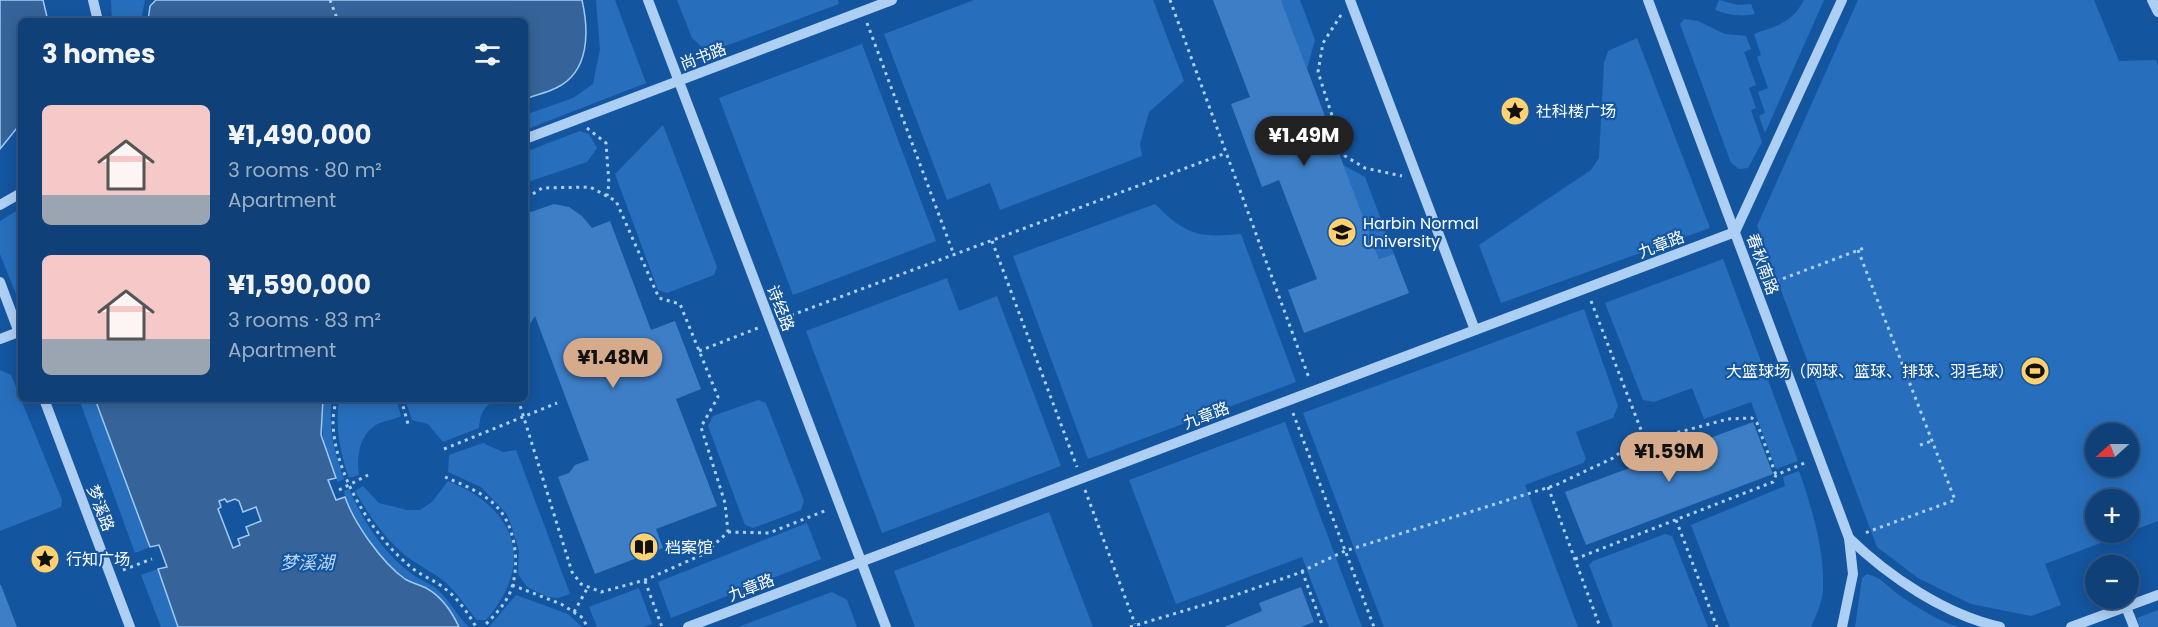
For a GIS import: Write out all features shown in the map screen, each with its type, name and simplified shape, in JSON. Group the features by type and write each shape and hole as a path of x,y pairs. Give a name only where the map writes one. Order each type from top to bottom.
{"street":[{"path":"93,0 97,18"},
{"name":"诗经路","path":"648,0 886,627"},
{"name":"尚书路","path":"528,138 892,0"},
{"path":"1350,0 1475,330"},
{"name":"春秋南路","path":"1648,0 1849,538 1852,574 1842,627"},
{"path":"1735,232 1842,0"},
{"path":"2152,0 2158,12"},
{"path":"0,205 18,195"},
{"name":"九章路","path":"688,627 1735,232"},
{"path":"0,282 18,328"},
{"path":"0,339 18,334"},
{"name":"梦溪路","path":"45,402 130,627"},
{"name":"春秋南路","path":"1849,538 1875,563 1912,587 1950,609 1984,624 2000,627"},
{"path":"2139,602 2158,595"},
{"path":"2071,627 2118,609"},
{"path":"2127,609 2134,627"}],"path":[{"path":"330,0 337,18"},
{"path":"1170,0 1313,391"},
{"path":"1350,0 1323,44 1318,72 1345,156 1365,168 1418,179"},
{"path":"862,11 954,255"},
{"path":"576,120 606,143 609,184 607,196"},
{"path":"699,351 1226,153"},
{"path":"528,197 542,188 590,187 616,201 659,298 680,304 718,397 701,427 725,503 728,532"},
{"path":"992,241 1135,624"},
{"path":"1756,289 1864,248"},
{"path":"1849,538 1955,500 1858,250"},
{"path":"1586,288 1643,435"},
{"path":"1288,400 1374,627"},
{"path":"336,402 333,422 339,456 359,505 377,533 413,569 446,588 470,616 476,627"},
{"path":"402,402 408,424"},
{"path":"519,402 572,572 581,584 601,592 645,580 704,554 728,532 769,533 839,505"},
{"path":"444,449 557,403"},
{"path":"1130,627 1230,597 1302,571 1345,551 1548,487 1614,458 1643,435 1672,434 1728,419 1752,418 1757,423 1776,475 1773,482 1575,559"},
{"path":"1920,445 1932,441"},
{"path":"1776,475 1819,457"},
{"path":"339,490 368,476"},
{"path":"445,477 478,492 498,508 512,535 517,565 511,593 483,627"},
{"path":"1548,487 1600,627"},
{"path":"1676,520 1717,627"},
{"path":"111,576 152,559"},
{"path":"1302,571 1323,627"},
{"path":"645,580 662,627"},
{"path":"512,585 561,604 583,618 587,627"},
{"path":"574,612 588,587"}],"shaded area":[{"path":"111,0 145,0 142,18 112,18"},
{"path":"596,0 615,0 646,83 528,129 528,114 573,98 593,84 600,49"},
{"path":"677,0 838,0 839,4 717,49 702,47 692,38"},
{"path":"974,0 1153,0 1184,81 1149,112 1140,144 1142,156 1000,210 990,183 947,200 884,34"},
{"path":"1281,0 1300,0 1315,40 1307,69"},
{"path":"1719,0 1738,5 1751,4 1755,14 1735,15 1715,10"},
{"path":"1804,0 1824,0 1765,133 1759,116 1765,113 1758,92 1768,88 1757,57 1761,55 1754,34 1789,19"},
{"path":"1858,0 2094,0 2119,61 2156,60 2158,66 2158,521 2139,528 2139,489 2085,489 2085,543 2101,543 2045,564 2061,605 2031,616 1971,604 1918,578 1877,547 1757,226"},
{"path":"1684,19 1698,21 1725,34 1746,36 1751,49 1744,52 1756,85 1749,88 1756,108 1751,110 1762,142 1748,168 1739,169 1731,163 1680,24"},
{"path":"1637,38 1710,228 1501,303 1479,245 1591,170 1599,158 1604,63 1608,51"},
{"path":"862,44 936,241 793,295 719,98"},
{"path":"663,125 717,267 714,275 667,293 658,290 615,174"},
{"path":"580,131 589,134 597,148 587,162 528,182 528,151"},
{"path":"1343,165 1365,177 1394,254 1379,259"},
{"path":"1155,204 1175,222 1194,232 1214,235 1241,234 1296,382 1088,459 1013,256"},
{"path":"18,210 18,299 0,254 0,221"},
{"path":"1723,259 1798,461 1776,469 1751,402 1704,419 1692,388 1654,402 1643,400 1605,303"},
{"path":"947,278 959,311 997,296 1061,466 882,533 806,331"},
{"path":"1584,309 1618,406 1613,418 1576,432 1586,459 1583,463 1525,485 1578,627 1384,627 1303,413"},
{"path":"0,370 11,375 18,392 18,402 22,402 62,500 61,507 0,531"},
{"path":"758,400 766,403 804,501 801,510 753,528 745,525 708,426 713,416"},
{"path":"80,402 96,402 150,547 135,553"},
{"path":"323,402 332,402 333,440 344,479 338,482 326,452 322,421"},
{"path":"339,402 397,402 401,416 382,422 369,431 364,437 359,452 359,475 349,478 339,439"},
{"path":"406,402 494,402 484,410 479,428 443,442 428,424 412,420"},
{"path":"1285,422 1362,627 1329,627 1302,557 1176,604 1129,480"},
{"path":"483,443 503,452 516,450 570,594 558,598 548,597 527,587 518,574 519,551 506,513 481,487 448,472 449,455"},
{"path":"1799,471 1813,515 1822,561 1823,591 1815,618 1811,627 1730,627 1691,525 1785,486 1783,477"},
{"path":"448,481 471,492 490,506 503,522 511,539 514,558 511,578 502,598 486,620 477,620 446,583 398,549 378,526 355,491 363,486 379,503 407,510 420,510 432,502"},
{"path":"349,489 367,524 383,546 402,566 439,591 469,627 459,627 436,595 405,578 386,562 368,539 353,514 344,491"},
{"path":"1049,512 1093,627 915,627 894,571"},
{"path":"807,523 821,559 671,618 658,582"},
{"path":"1665,534 1672,536 1708,627 1613,627 1589,565 1593,561"},
{"path":"158,569 178,627 161,627 141,575"},
{"path":"1867,574 1880,580 1928,613 1959,627 1855,627 1862,578"},
{"path":"639,588 652,624 643,627 597,627 589,607"},
{"path":"832,592 847,600 857,627 738,627"},
{"path":"516,595 568,614 582,627 489,627"},
{"path":"2158,610 2158,627 2140,627 2137,618"}],"water":[{"path":"0,0 43,0 47,18 18,18 18,127 0,149"},
{"path":"156,0 582,0 586,37 581,61 567,81 552,90 528,98 528,18 148,18 150,6"},
{"name":"梦溪湖","path":"96,402 323,402 321,435 336,478 328,480 336,500 345,497 362,530 378,553 405,579 436,595 449,610 459,627 178,627 158,569 167,567 159,545 150,547","holes":["225,499 227,502 235,499 239,501 243,512 256,507 261,521 246,527 249,535 238,539 240,545 233,548 218,509 221,507 219,501"]}],"building":[{"path":"1213,0 1281,0 1379,259 1394,254 1409,293 1304,333 1288,290 1317,279 1279,180 1262,187 1231,104 1250,97"},
{"path":"554,204 569,207 582,216 592,228 610,221 651,330 675,321 701,389 676,399 717,506 656,529 663,548 595,574 558,477 569,473 575,465 589,460 535,316 528,327 528,213"},
{"path":"1753,422 1773,474 1586,545 1565,492"},
{"path":"1,585 17,627 0,627"},
{"path":"1301,587 1314,622 1301,627 1224,627 1262,611 1259,603"}],"place":[{"name":"社科楼广场","path":"1515,111"},
{"name":"Harbin Normal University","path":"1342,232"},
{"name":"大篮球场（网球、篮球、排球、羽毛球）","path":"2035,371"},
{"name":"档案馆","path":"644,547"},
{"name":"行知广场","path":"45,559"}]}
